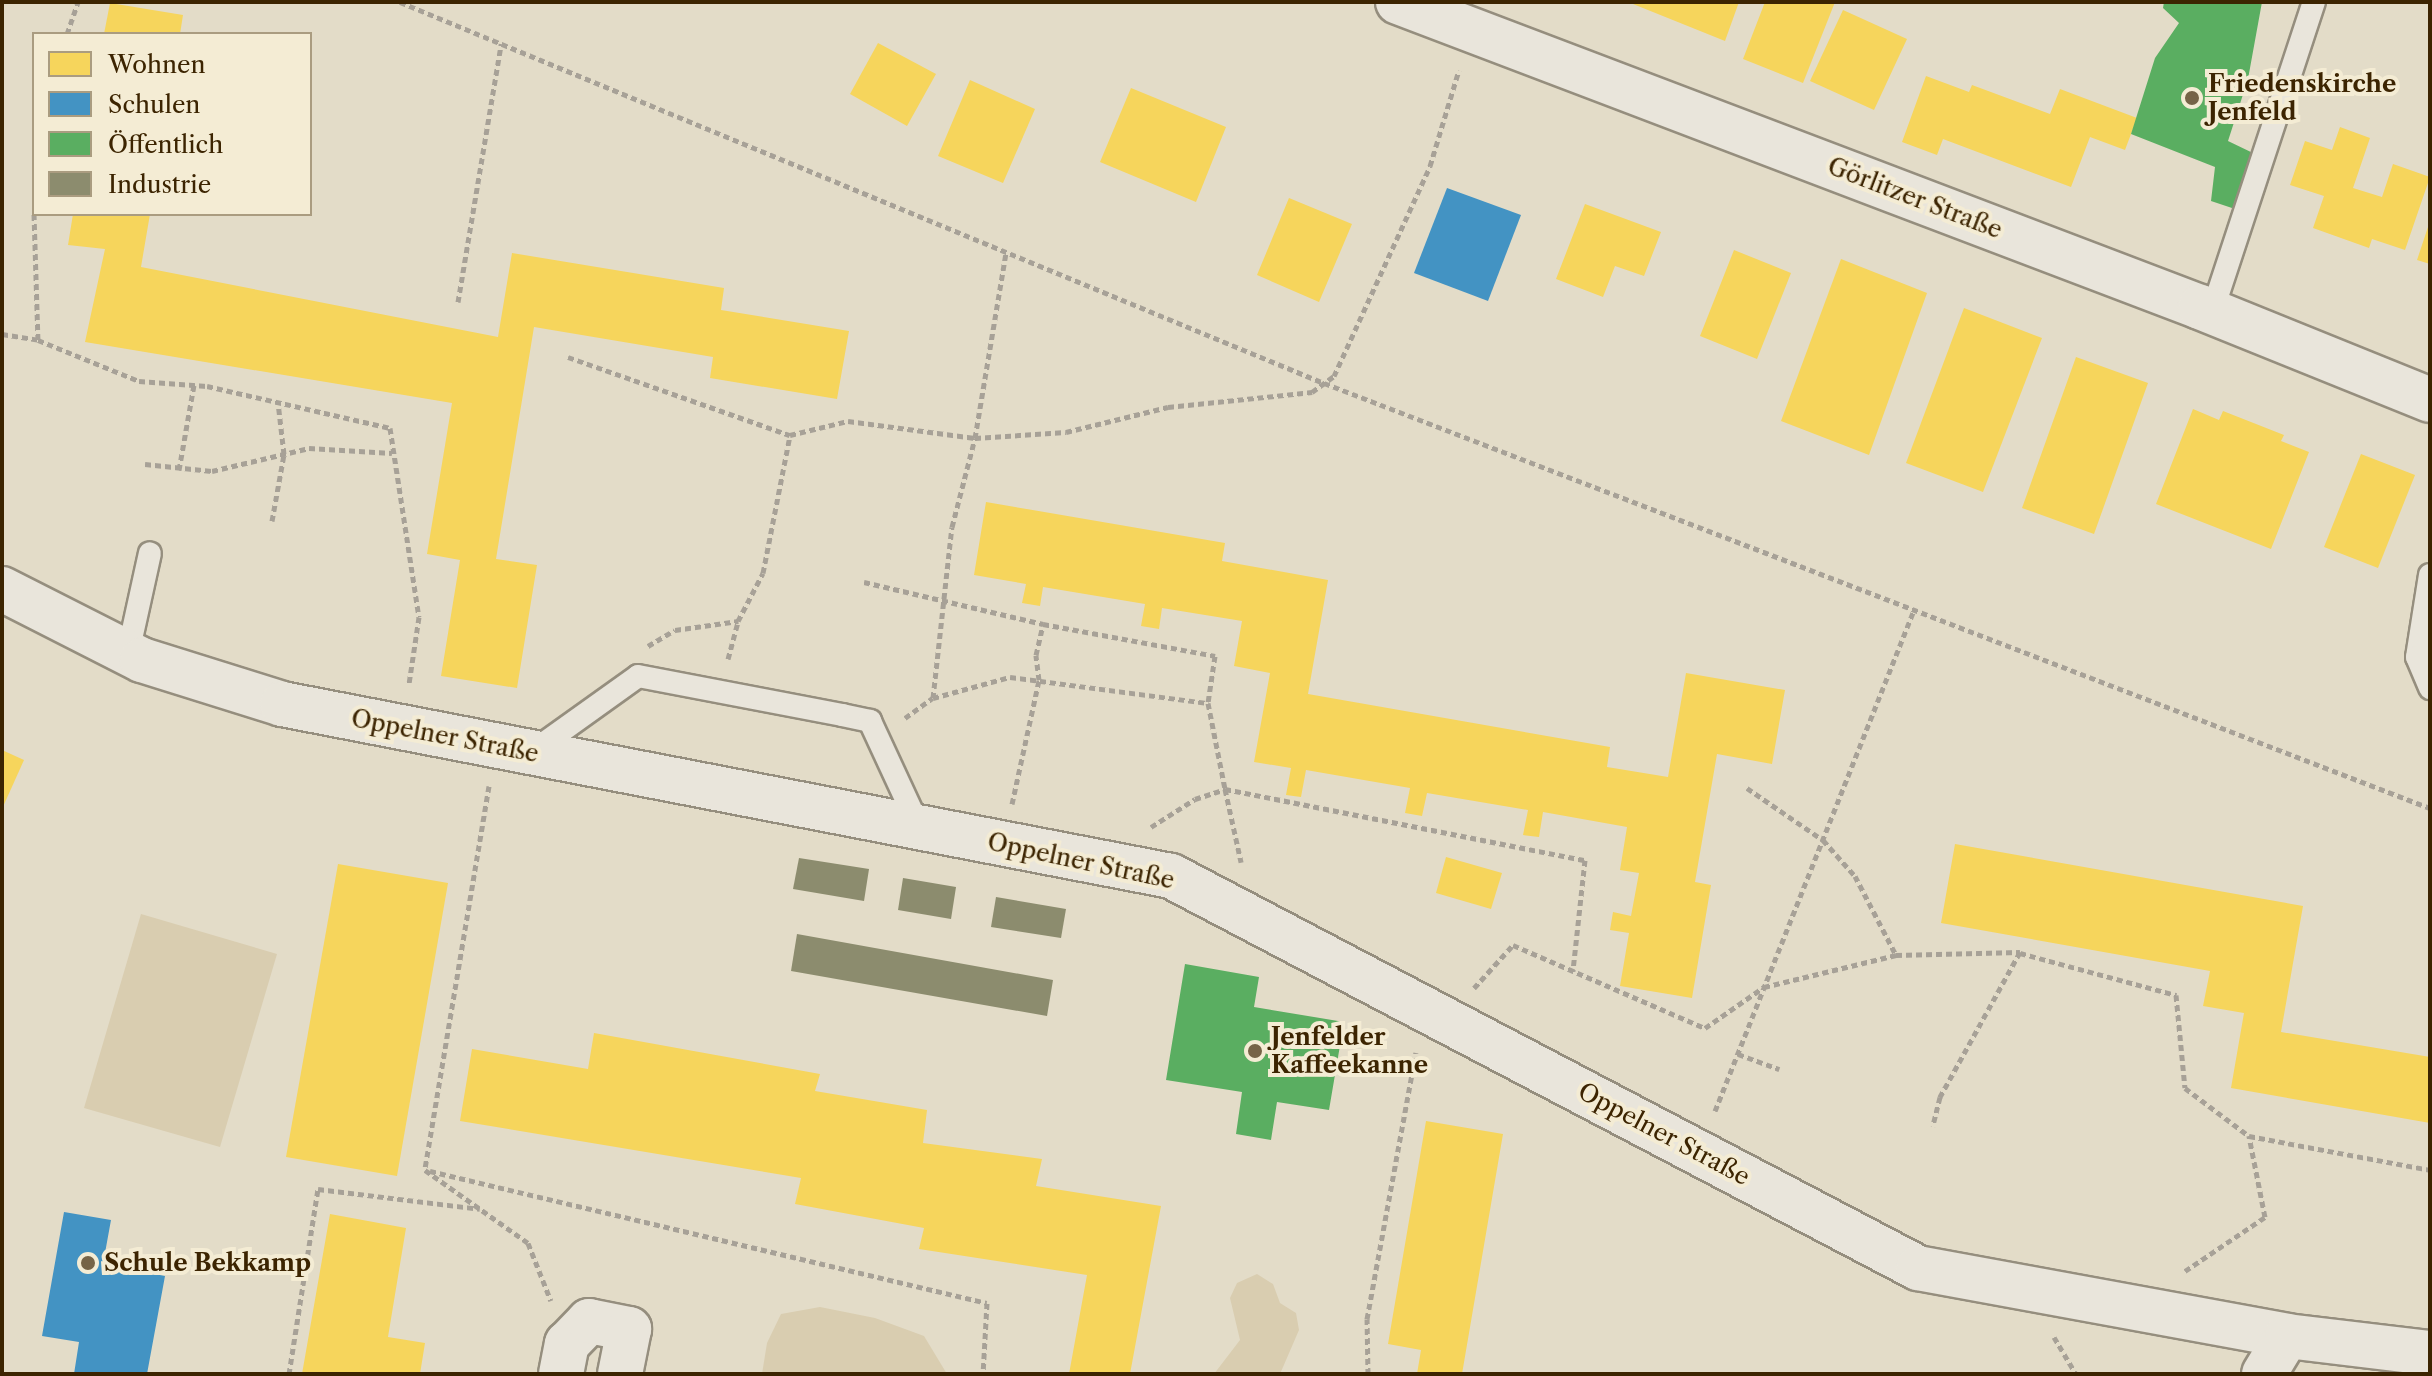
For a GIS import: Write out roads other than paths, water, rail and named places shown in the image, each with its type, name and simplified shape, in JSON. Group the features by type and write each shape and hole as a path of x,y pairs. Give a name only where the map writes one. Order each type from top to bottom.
{"street":[{"name":"Görlitzer Straße","path":"1398,2 2212,312 2430,400"},
{"name":"Oppelner Straße","path":"2,589 128,653 282,704 1171,876 1918,1268 2287,1336 2430,1353"},
{"path":"564,1359 589,1321 629,1329 620,1374"},
{"path":"2264,1374 2287,1336"}],"lane":[{"path":"2212,312 2314,2"},
{"path":"128,653 150,553"},
{"path":"2430,575 2417,657 2430,688"},
{"path":"514,749 638,676 719,691 870,721 919,827"}],"place":[{"name":"Friedenskirche Jenfeld","path":"2192,98"},
{"name":"Jenfelder Kaffeekanne","path":"1255,1051"},
{"name":"Schule Bekkamp","path":"88,1263"}]}
